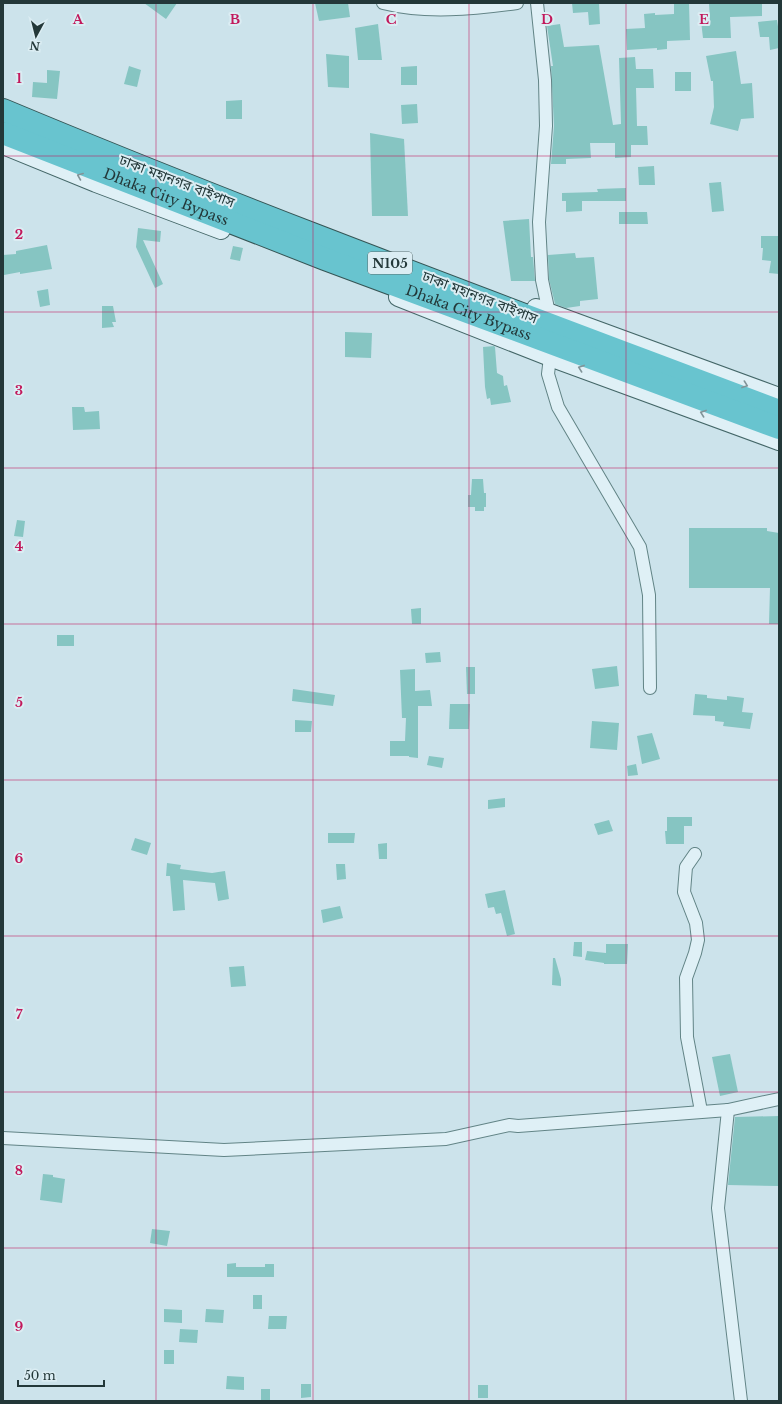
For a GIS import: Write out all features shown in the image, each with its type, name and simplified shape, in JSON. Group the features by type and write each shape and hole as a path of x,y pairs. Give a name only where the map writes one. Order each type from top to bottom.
{"highway":[{"name":"ঢাকা মহানগর বাইপাস","path":"3,110 106,153 328,240 779,410"},
{"name":"Dhaka City Bypass","path":"3,133 325,259 779,428"}],"main road":[{"path":"3,99 111,144 331,230 550,313 779,397"},
{"path":"3,145 96,183 320,267 550,357 779,441"}],"street":[{"path":"383,3 401,8 443,10 517,3"},
{"path":"537,3 545,88 546,126 539,222 542,280 550,313"},
{"path":"550,357 548,374 558,407 640,547 649,595 650,688"},
{"path":"695,854 686,867 684,892 696,923 698,940 686,978 687,1037 701,1111"},
{"path":"3,1138 224,1150 446,1139 509,1125 518,1126 728,1110 779,1099"},
{"path":"728,1110 718,1208 741,1401"}],"building":[{"path":"144,3 177,3 166,19"},
{"path":"315,3 348,3 350,17 319,21"},
{"path":"572,3 599,3 600,24 589,25 588,12 573,13"},
{"path":"674,3 689,3 690,40 667,41 667,49 657,50 657,48 627,50 626,29 645,28 644,14 674,14"},
{"path":"709,3 762,3 762,16 730,17 731,38 703,38 701,21 710,21"},
{"path":"777,20 779,48 770,50 769,37 760,37 758,22"},
{"path":"378,24 382,60 358,60 355,28"},
{"path":"560,24 564,47 599,45 613,125 621,124 619,58 635,57 636,69 653,69 654,88 636,88 637,126 647,126 648,145 631,145 631,157 615,158 615,143 590,143 591,158 566,159 566,164 551,164 554,126 551,66 553,66 547,26"},
{"path":"736,51 741,84 752,83 754,118 741,119 738,131 710,124 714,107 713,81 711,81 706,56"},
{"path":"326,54 349,56 349,88 328,87"},
{"path":"129,66 141,70 137,87 124,84"},
{"path":"417,66 417,85 401,85 401,67"},
{"path":"47,70 60,71 57,99 32,97 33,82 47,83"},
{"path":"675,72 691,72 691,91 675,91"},
{"path":"242,100 242,119 226,119 226,101"},
{"path":"417,104 418,123 402,124 401,105"},
{"path":"370,133 404,139 408,216 372,216"},
{"path":"654,166 655,185 639,185 638,167"},
{"path":"721,182 724,211 712,212 709,183"},
{"path":"626,188 626,201 582,201 582,211 566,212 566,201 562,201 562,193 598,192 597,189"},
{"path":"619,212 647,212 648,224 619,224"},
{"path":"529,219 531,257 533,257 535,281 511,281 503,221"},
{"path":"138,228 161,231 160,242 143,240 163,284 155,288 136,247"},
{"path":"761,236 779,236 779,274 769,273 771,261 762,260 763,248 761,248"},
{"path":"47,245 52,269 4,275 3,255 16,254 16,251"},
{"path":"233,246 243,248 240,261 230,259"},
{"path":"575,253 576,258 594,257 598,299 580,301 580,306 566,308 555,304 549,279 548,255"},
{"path":"48,289 50,305 40,307 37,291"},
{"path":"102,306 113,306 116,322 112,322 114,327 102,328"},
{"path":"345,332 372,333 371,358 345,357"},
{"path":"494,346 497,373 503,376 504,386 507,385 511,402 491,405 490,398 487,399 485,387 483,347"},
{"path":"72,407 84,407 85,412 99,411 100,429 73,430"},
{"path":"472,479 483,479 484,493 486,493 486,507 484,507 484,511 475,511 475,507 468,507 468,495 471,495"},
{"path":"17,520 25,521 23,537 14,536"},
{"path":"689,528 767,528 767,531 779,533 779,624 769,624 770,588 689,588"},
{"path":"421,608 421,624 412,624 411,609"},
{"path":"57,635 74,635 74,646 57,646"},
{"path":"440,652 441,662 426,663 425,653"},
{"path":"617,666 619,686 595,689 592,669"},
{"path":"466,667 475,667 475,694 467,694"},
{"path":"415,669 415,691 430,690 432,706 418,706 418,758 409,756 390,756 390,741 405,741 406,718 402,718 400,670"},
{"path":"293,689 335,695 333,706 292,701"},
{"path":"695,694 707,695 707,698 727,700 727,696 744,698 742,712 753,713 750,729 723,726 724,722 715,721 715,716 693,715"},
{"path":"450,704 470,704 469,729 449,729"},
{"path":"295,720 312,721 311,732 295,732"},
{"path":"592,721 619,723 617,750 590,748"},
{"path":"652,733 660,759 642,764 637,736"},
{"path":"429,756 444,758 442,768 427,765"},
{"path":"636,764 638,775 628,776 627,766"},
{"path":"505,798 505,807 488,809 488,800"},
{"path":"667,817 692,817 692,826 684,826 684,844 666,844 665,831 667,831"},
{"path":"609,820 613,831 598,835 594,824"},
{"path":"328,833 355,833 354,843 328,843"},
{"path":"135,838 151,843 147,855 131,850"},
{"path":"387,843 387,859 379,859 378,844"},
{"path":"167,863 181,865 180,869 212,873 225,871 229,899 218,901 215,883 183,880 185,910 173,911 170,876 166,876"},
{"path":"336,864 345,864 346,879 337,880"},
{"path":"505,890 515,934 507,936 501,913 496,914 494,907 488,908 485,894"},
{"path":"340,906 343,918 323,923 321,910"},
{"path":"574,942 582,942 582,957 573,956"},
{"path":"606,944 628,944 627,964 604,964 585,960 587,951 606,953"},
{"path":"553,958 555,958 561,979 561,986 552,985"},
{"path":"244,966 246,986 231,987 229,967"},
{"path":"730,1054 738,1092 720,1096 712,1057"},
{"path":"779,1116 779,1186 728,1185 735,1117"},
{"path":"43,1174 53,1175 53,1177 65,1179 62,1203 40,1200"},
{"path":"152,1229 170,1231 167,1246 150,1243"},
{"path":"236,1263 236,1267 265,1267 265,1264 274,1264 274,1277 227,1277 227,1264"},
{"path":"253,1295 262,1295 262,1309 253,1309"},
{"path":"164,1309 182,1310 182,1323 164,1322"},
{"path":"206,1309 224,1310 223,1323 205,1322"},
{"path":"269,1316 287,1316 286,1329 268,1329"},
{"path":"180,1329 198,1330 197,1343 179,1342"},
{"path":"164,1350 174,1350 174,1364 164,1364"},
{"path":"227,1376 244,1377 244,1390 226,1389"},
{"path":"301,1384 311,1384 311,1397 301,1398"},
{"path":"478,1385 488,1385 488,1398 478,1398"},
{"path":"261,1389 270,1389 270,1401 261,1401"}]}
